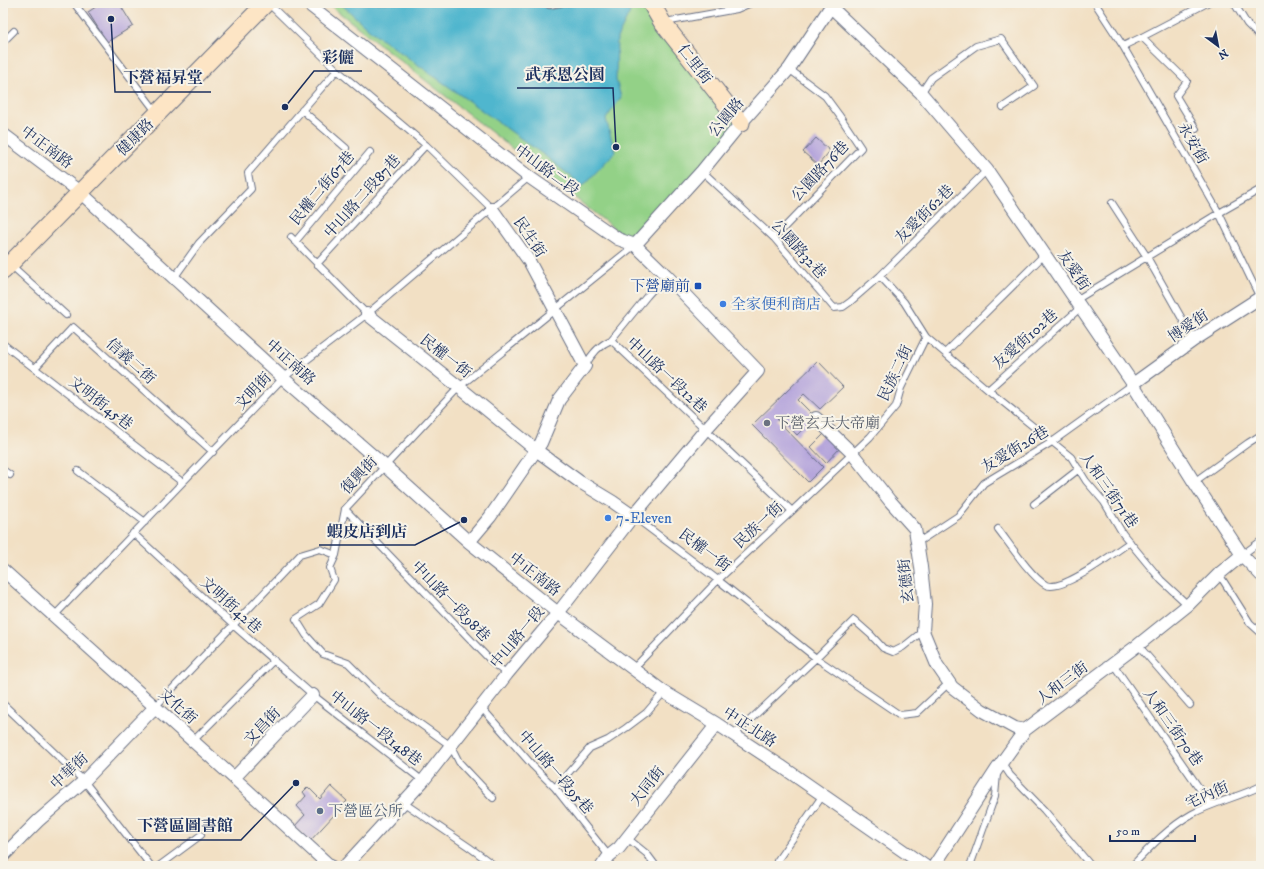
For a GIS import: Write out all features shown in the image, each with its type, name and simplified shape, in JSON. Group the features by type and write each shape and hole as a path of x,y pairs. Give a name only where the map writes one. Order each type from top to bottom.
{"street":[{"name":"健康路","path":"5,265 158,115 267,3"},
{"name":"中山路二段","path":"307,3 529,178 618,239 635,245 666,275 758,371"},
{"name":"仁里街","path":"651,3 662,22 741,123"},
{"name":"公園路","path":"635,245 702,171 788,69 832,5"},
{"name":"友愛街","path":"832,5 921,93 987,170 1133,384 1194,482 1242,555 1261,575"},
{"name":"中正南路","path":"3,134 80,192 283,378 386,467 469,542 558,613"},
{"name":"民生街","path":"492,209 529,261 585,366"},
{"name":"博愛街","path":"1133,384 1194,340 1261,298"},
{"name":"民權一街","path":"367,314 536,450 580,482 633,516"},
{"path":"469,542 490,517 536,450 544,436 559,400 585,366"},
{"name":"中山路一段","path":"345,866 423,782 507,674 558,613 633,516 705,430 758,371"},
{"name":"玄德街","path":"816,418 852,454 915,529 925,604 923,632 937,665 949,683 982,710 1015,728 1025,730"},
{"name":"人和三街","path":"934,866 999,766 1025,730 1138,645 1188,605 1219,574 1242,555"},
{"name":"文化街","path":"3,570 330,866"},
{"name":"中正北路","path":"558,613 632,670 664,692 734,735 925,866"},
{"name":"文昌街","path":"234,778 313,695"},
{"name":"中華街","path":"3,856 38,821 84,781 155,707"},
{"name":"大同街","path":"602,866 609,856 618,848 716,724"}],"lane":[{"path":"74,3 158,115"},
{"name":"民生街","path":"267,3 337,70 426,145 492,209"},
{"path":"548,3 549,6 560,3"},
{"path":"662,22 737,9 751,3"},
{"name":"永安街","path":"1095,3 1123,46 1219,213 1261,298"},
{"path":"1123,46 1207,3"},
{"path":"1234,3 1247,24 1261,38"},
{"path":"3,42 14,31"},
{"path":"1142,37 1187,81 1176,96 1196,129"},
{"path":"921,93 931,78 976,46 1001,39 1034,86 1003,107"},
{"name":"公園路76巷","path":"774,238 860,148 825,96 788,69"},
{"path":"174,278 200,243 251,189 248,173 337,70"},
{"path":"302,110 346,148"},
{"name":"中山路二段87巷","path":"317,264 426,145"},
{"name":"民權二街67巷","path":"317,264 293,240 370,152"},
{"name":"友愛街62巷","path":"880,276 987,170"},
{"name":"公園路32巷","path":"702,171 774,238 834,308 843,306 850,302 880,276"},
{"name":"文明街","path":"54,616 283,378 367,314 529,178"},
{"name":"友愛街102巷","path":"988,390 1078,304 1147,257 1261,189"},
{"path":"1112,203 1147,257 1194,340"},
{"name":"復興街","path":"451,746 381,696 348,663 323,654 306,635 296,619 318,604 334,580 330,568 336,555 345,509 386,467 459,387 635,245"},
{"path":"945,353 1044,254"},
{"path":"317,264 367,314"},
{"path":"5,265 66,315"},
{"path":"585,366 589,358 602,344 611,340 666,275"},
{"name":"人和三街71巷","path":"880,276 904,302 926,337 988,390 1071,457 1086,481 1104,502 1123,534 1161,580 1188,605"},
{"name":"信義二街","path":"35,368 73,327 213,452"},
{"name":"民族二街","path":"852,454 870,437 896,406 901,388 926,337"},
{"name":"中山路一段12巷","path":"611,340 792,511"},
{"name":"文明街45巷","path":"3,344 182,482"},
{"name":"友愛街26巷","path":"917,540 923,539 958,516 984,483 1052,442 1133,384"},
{"path":"1194,482 1248,442 1261,435"},
{"name":"民族一街","path":"632,670 718,580 852,454"},
{"path":"1034,504 1079,469"},
{"path":"3,470 10,476"},
{"path":"78,471 145,522"},
{"name":"中山路一段98巷","path":"345,509 494,664 507,674"},
{"name":"民權一街","path":"633,516 718,580 816,658 900,715 917,713 949,683"},
{"path":"998,529 1033,574 1047,586 1059,586 1073,580 1130,542"},
{"name":"文明街42巷","path":"133,533 234,626 313,695"},
{"path":"1242,555 1261,541"},
{"path":"155,707 234,626 300,555 320,550 336,555"},
{"path":"1219,574 1250,623 1261,633"},
{"path":"734,735 854,620 883,648 894,652 923,632"},
{"path":"1138,645 1190,705"},
{"path":"193,741 274,660"},
{"name":"人和三街70巷","path":"1113,664 1211,805"},
{"path":"555,788 590,748 608,740 646,713 664,692"},
{"name":"中山路一段148巷","path":"313,695 423,782"},
{"path":"3,704 84,781 151,866"},
{"name":"中山路一段95巷","path":"481,707 533,766 555,788 609,856"},
{"path":"451,746 459,762 493,798"},
{"path":"970,866 995,796 999,766 1010,774 1048,815 1091,866"},
{"name":"宅內街","path":"1132,866 1166,832 1192,814 1224,799 1248,792 1261,786"},
{"path":"777,861 823,796"},
{"path":"404,803 430,822 469,846 495,866"},
{"path":"159,866 201,835"},
{"path":"626,837 647,854 656,866"}],"green space":[{"path":"327,3 651,3 741,123 635,245"}],"water":[{"path":"340,3 544,3 549,9 582,3 624,3 630,12 617,38 616,80 621,97 606,119 615,152 583,186 544,155 371,31"}],"building":[{"path":"102,3 119,3 133,26 107,42 88,12"},
{"path":"816,138 830,151 818,165 803,152"},
{"name":"下營玄天大帝廟","path":"818,361 843,387 820,409 804,394 798,400 815,417 797,435 780,417 777,420 823,467 808,482 752,425"},
{"path":"825,433 840,448 826,463 811,447"},
{"name":"下營區公所","path":"331,786 347,801 310,841 294,827 305,815 297,806 306,796 303,792 308,787 320,799"}],"place":[{"name":"下營福昇堂","path":"111,19"},
{"name":"彩儷","path":"285,107"},
{"name":"武承恩公園","path":"616,147"},
{"name":"下營廟前","path":"698,286"},
{"name":"全家便利商店","path":"723,304"},
{"name":"下營玄天大帝廟","path":"767,423"},
{"name":"7-Eleven","path":"608,518"},
{"name":"蝦皮店到店","path":"464,520"},
{"name":"下營區圖書館","path":"296,783"},
{"name":"下營區公所","path":"320,811"}]}
